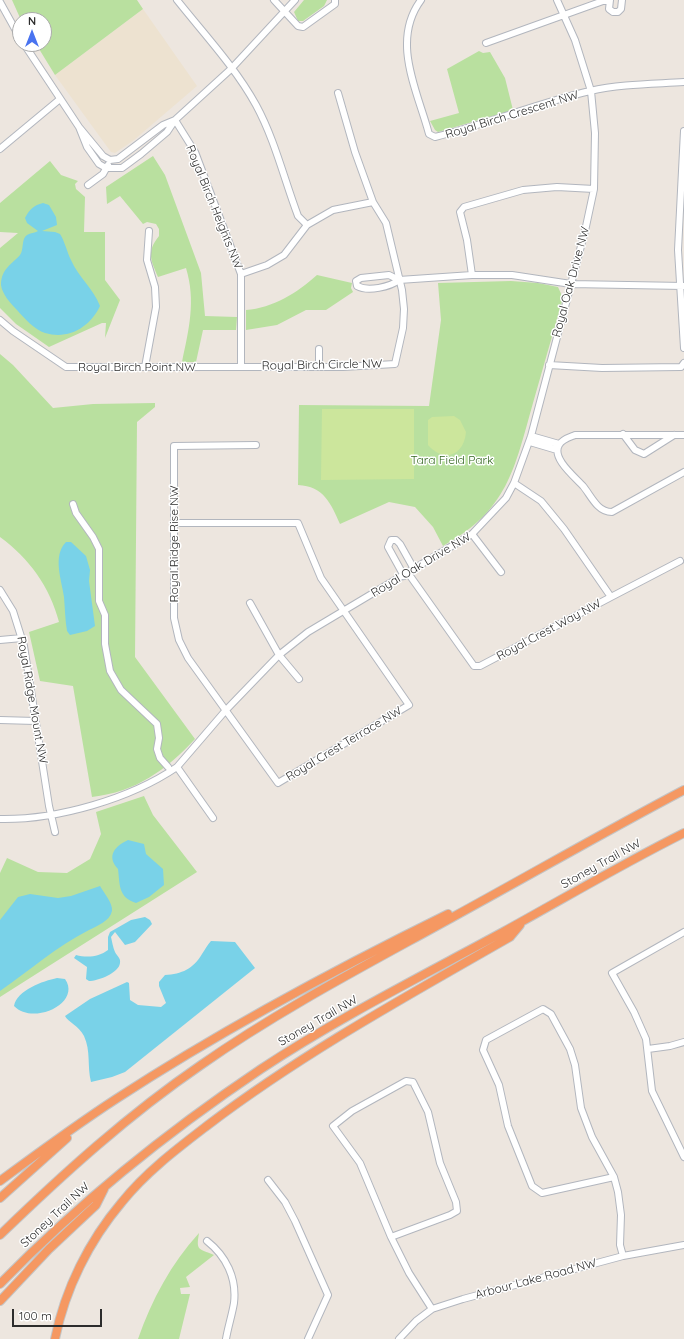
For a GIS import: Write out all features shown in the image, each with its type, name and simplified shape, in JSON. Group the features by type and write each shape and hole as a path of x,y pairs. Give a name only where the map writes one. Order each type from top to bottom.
{"highway":[{"name":"Stoney Trail NW","path":"0,1235 69,1169 119,1126 199,1066 243,1036 316,992 684,790"},
{"name":"Stoney Trail NW","path":"0,1284 106,1184 191,1118 262,1068 370,1004 684,833"},
{"path":"0,1181 114,1100 199,1047 304,987 498,889 516,883"},
{"path":"55,1339 72,1282 92,1245 122,1201 163,1161 227,1110 282,1073 349,1030 510,937 523,921"},
{"path":"0,1198 40,1161 114,1100"},
{"path":"0,1300 49,1249 96,1205 106,1184"}],"street":[{"path":"177,0 231,69 255,104 270,135 298,216 307,225"},
{"path":"274,0 284,13 298,26 303,27 335,4 335,0"},
{"path":"79,127 87,147 99,164 106,168 122,168 167,132 175,120 231,69 295,0"},
{"name":"Royal Birch Crescent NW","path":"421,0 415,8 409,24 406,45 408,62 429,134 435,137 591,91 684,82"},
{"name":"Royal Oak Drive NW","path":"0,819 16,819 51,814 126,795 149,785 177,767 226,710 279,655 308,632 406,575 472,534 506,498 514,483 530,439 585,231 594,189 595,132 591,91 575,40 557,0"},
{"path":"486,43 603,1 610,0 609,9 613,12 618,12 621,9 622,0"},
{"path":"0,2 12,24"},
{"path":"29,52 79,127 103,156 110,160 118,159 163,125 175,120"},
{"name":"Royal Birch Circle NW","path":"241,366 343,367 395,364 403,328 404,310 399,280 386,223 373,202 355,152 338,93"},
{"path":"0,149 60,99"},
{"name":"Royal Birch Heights NW","path":"175,120 195,152 241,274"},
{"path":"684,131 678,250 682,286 684,348"},
{"path":"88,185 103,174 110,160"},
{"path":"472,275 467,240 460,212 464,206 523,190 557,187 594,189"},
{"path":"241,366 241,274 267,265 284,255 307,225 333,210 373,202"},
{"path":"144,367 156,307 155,287 147,260 149,231"},
{"path":"399,280 390,274 361,278 356,282 357,286 362,289 391,286 399,280 512,274 571,284 682,286"},
{"name":"Royal Birch Point NW","path":"0,320 13,331 66,367 241,366"},
{"path":"319,349 319,366"},
{"path":"549,365 602,368 680,367 684,363"},
{"path":"623,434 635,450 644,454 674,435"},
{"path":"558,447 566,439 575,435 684,435"},
{"path":"530,439 558,447"},
{"name":"Royal Ridge Rise NW","path":"226,710 188,658 179,640 174,618 174,446 256,445"},
{"path":"558,447 561,462 583,486 597,505 606,512 612,512 684,472"},
{"name":"Royal Crest Way NW","path":"406,575 474,666 480,666 611,597 560,523 541,501 514,483"},
{"path":"73,504 76,513 93,537 99,549 99,601 104,615 105,644 110,671 121,690 157,724 159,738 157,749 160,758 168,766"},
{"path":"175,523 298,523 321,578 343,611"},
{"path":"472,534 501,572"},
{"path":"406,575 388,548 391,540 396,540 400,544 414,569"},
{"path":"611,597 680,562"},
{"name":"Royal Ridge Mount NW","path":"0,590 13,610 22,638 35,722 55,832"},
{"path":"250,603 279,655 299,679"},
{"name":"Royal Crest Terrace NW","path":"226,710 278,783 408,705 343,611"},
{"path":"0,640 22,638"},
{"path":"0,720 35,722"},
{"path":"177,767 213,818"},
{"path":"684,932 612,973 634,1012 648,1049 648,1073 652,1091 684,1157"},
{"path":"614,1177 542,1193 532,1186 508,1126 499,1085 483,1050 486,1040 543,1009 551,1014 570,1049 575,1065 581,1108 592,1137 614,1177 618,1192 621,1215 620,1245 622,1256"},
{"path":"648,1049 670,1046 684,1042"},
{"path":"391,1237 457,1211 456,1202 440,1164 428,1112 413,1082 406,1081 352,1111 333,1126 360,1163 391,1237 409,1273 432,1309"},
{"path":"268,1180 285,1202 295,1220 328,1295 308,1339"},
{"path":"207,1240 220,1252 234,1284 234,1302 226,1339"},
{"name":"Arbour Lake Road NW","path":"399,1339 416,1320 432,1309 463,1299 622,1256 684,1245"}],"shaded area":[{"path":"143,9 197,86 134,140 115,153 111,152 55,75"}],"green space":[{"path":"12,0 137,0 143,9 55,75 41,52 52,52 52,12 17,12"},
{"path":"304,0 327,0 324,6 303,21 298,21 294,12"},
{"path":"479,51 483,53 490,52 505,78 513,110 438,132 435,130 430,121 459,113 447,69"},
{"path":"153,156 165,175 201,273 205,316 237,317 236,330 203,330 196,362 182,362 189,326 191,304 191,292 186,268 158,277 153,266 151,256 152,247 159,236 159,229 156,224 147,222 143,224 120,196 107,204 106,187"},
{"path":"50,161 61,175 78,181 75,184 76,189 85,197 84,232 105,232 105,280 120,300 105,338 106,323 102,323 49,347 16,324 0,308 0,248 18,233 0,232 0,203"},
{"path":"317,275 352,283 351,288 353,292 326,310 306,310 277,325 246,330 246,310 256,309 275,303 301,288"},
{"name":"Tara Field Park","path":"511,281 538,283 558,287 563,298 520,449 505,486 495,503 482,518 465,532 443,546 433,527 415,507 389,502 340,524 330,503 325,497 314,489 307,486 298,485 299,405 429,406 441,320 438,283"},
{"path":"0,354 13,365 53,408 93,404 155,403 155,407 137,422 135,657 195,739 173,760 149,778 136,785 108,794 92,797 73,686 40,681 29,632 59,622 50,597 37,574 29,564 0,537"},
{"path":"322,409 414,409 414,479 321,480"},
{"path":"454,416 460,420 466,432 464,440 461,447 452,454 440,454 428,445 428,420 432,417"},
{"path":"144,796 153,815 197,872 0,997 0,873 7,858 38,872 67,873 90,859 101,834 96,812"},
{"path":"199,1233 199,1248 214,1255 186,1277 190,1287 180,1288 181,1294 190,1294 179,1339 138,1339 143,1324 163,1283 180,1257"}],"water":[{"path":"43,203 49,205 56,217 57,225 42,231 60,234 74,266 94,294 100,306 85,326 62,335 45,333 34,327 10,302 3,292 1,285 1,279 5,271 21,253 25,237 28,234 38,231 27,223 25,218 32,208"},
{"path":"66,542 71,542 86,556 90,570 89,581 95,626 87,631 70,635 67,631 64,597 59,569 60,554"},
{"path":"128,840 144,844 146,854 163,869 164,885 149,897 136,903 123,894 118,869 114,864 112,856 119,845"},
{"path":"100,886 108,898 112,908 109,918 103,923 77,936 54,951 0,991 0,920 18,897 30,894 58,898 71,896"},
{"path":"145,917 150,920 152,924 135,942 125,945 115,932 111,937 114,950 120,961 119,967 108,976 98,980 89,981 86,979 87,967 74,958 76,955 93,956 101,954 108,950 108,937 110,932 131,920"},
{"path":"211,941 235,942 255,968 125,1072 91,1082 88,1053 84,1036 65,1016 90,999 127,982 129,983 130,1000 138,1005 161,1007 166,1003 159,986 159,982 165,975 182,972 191,967 199,959"},
{"path":"57,978 65,979 68,988 67,996 53,1009 43,1013 32,1014 22,1012 14,1006 20,995 31,987"}]}
